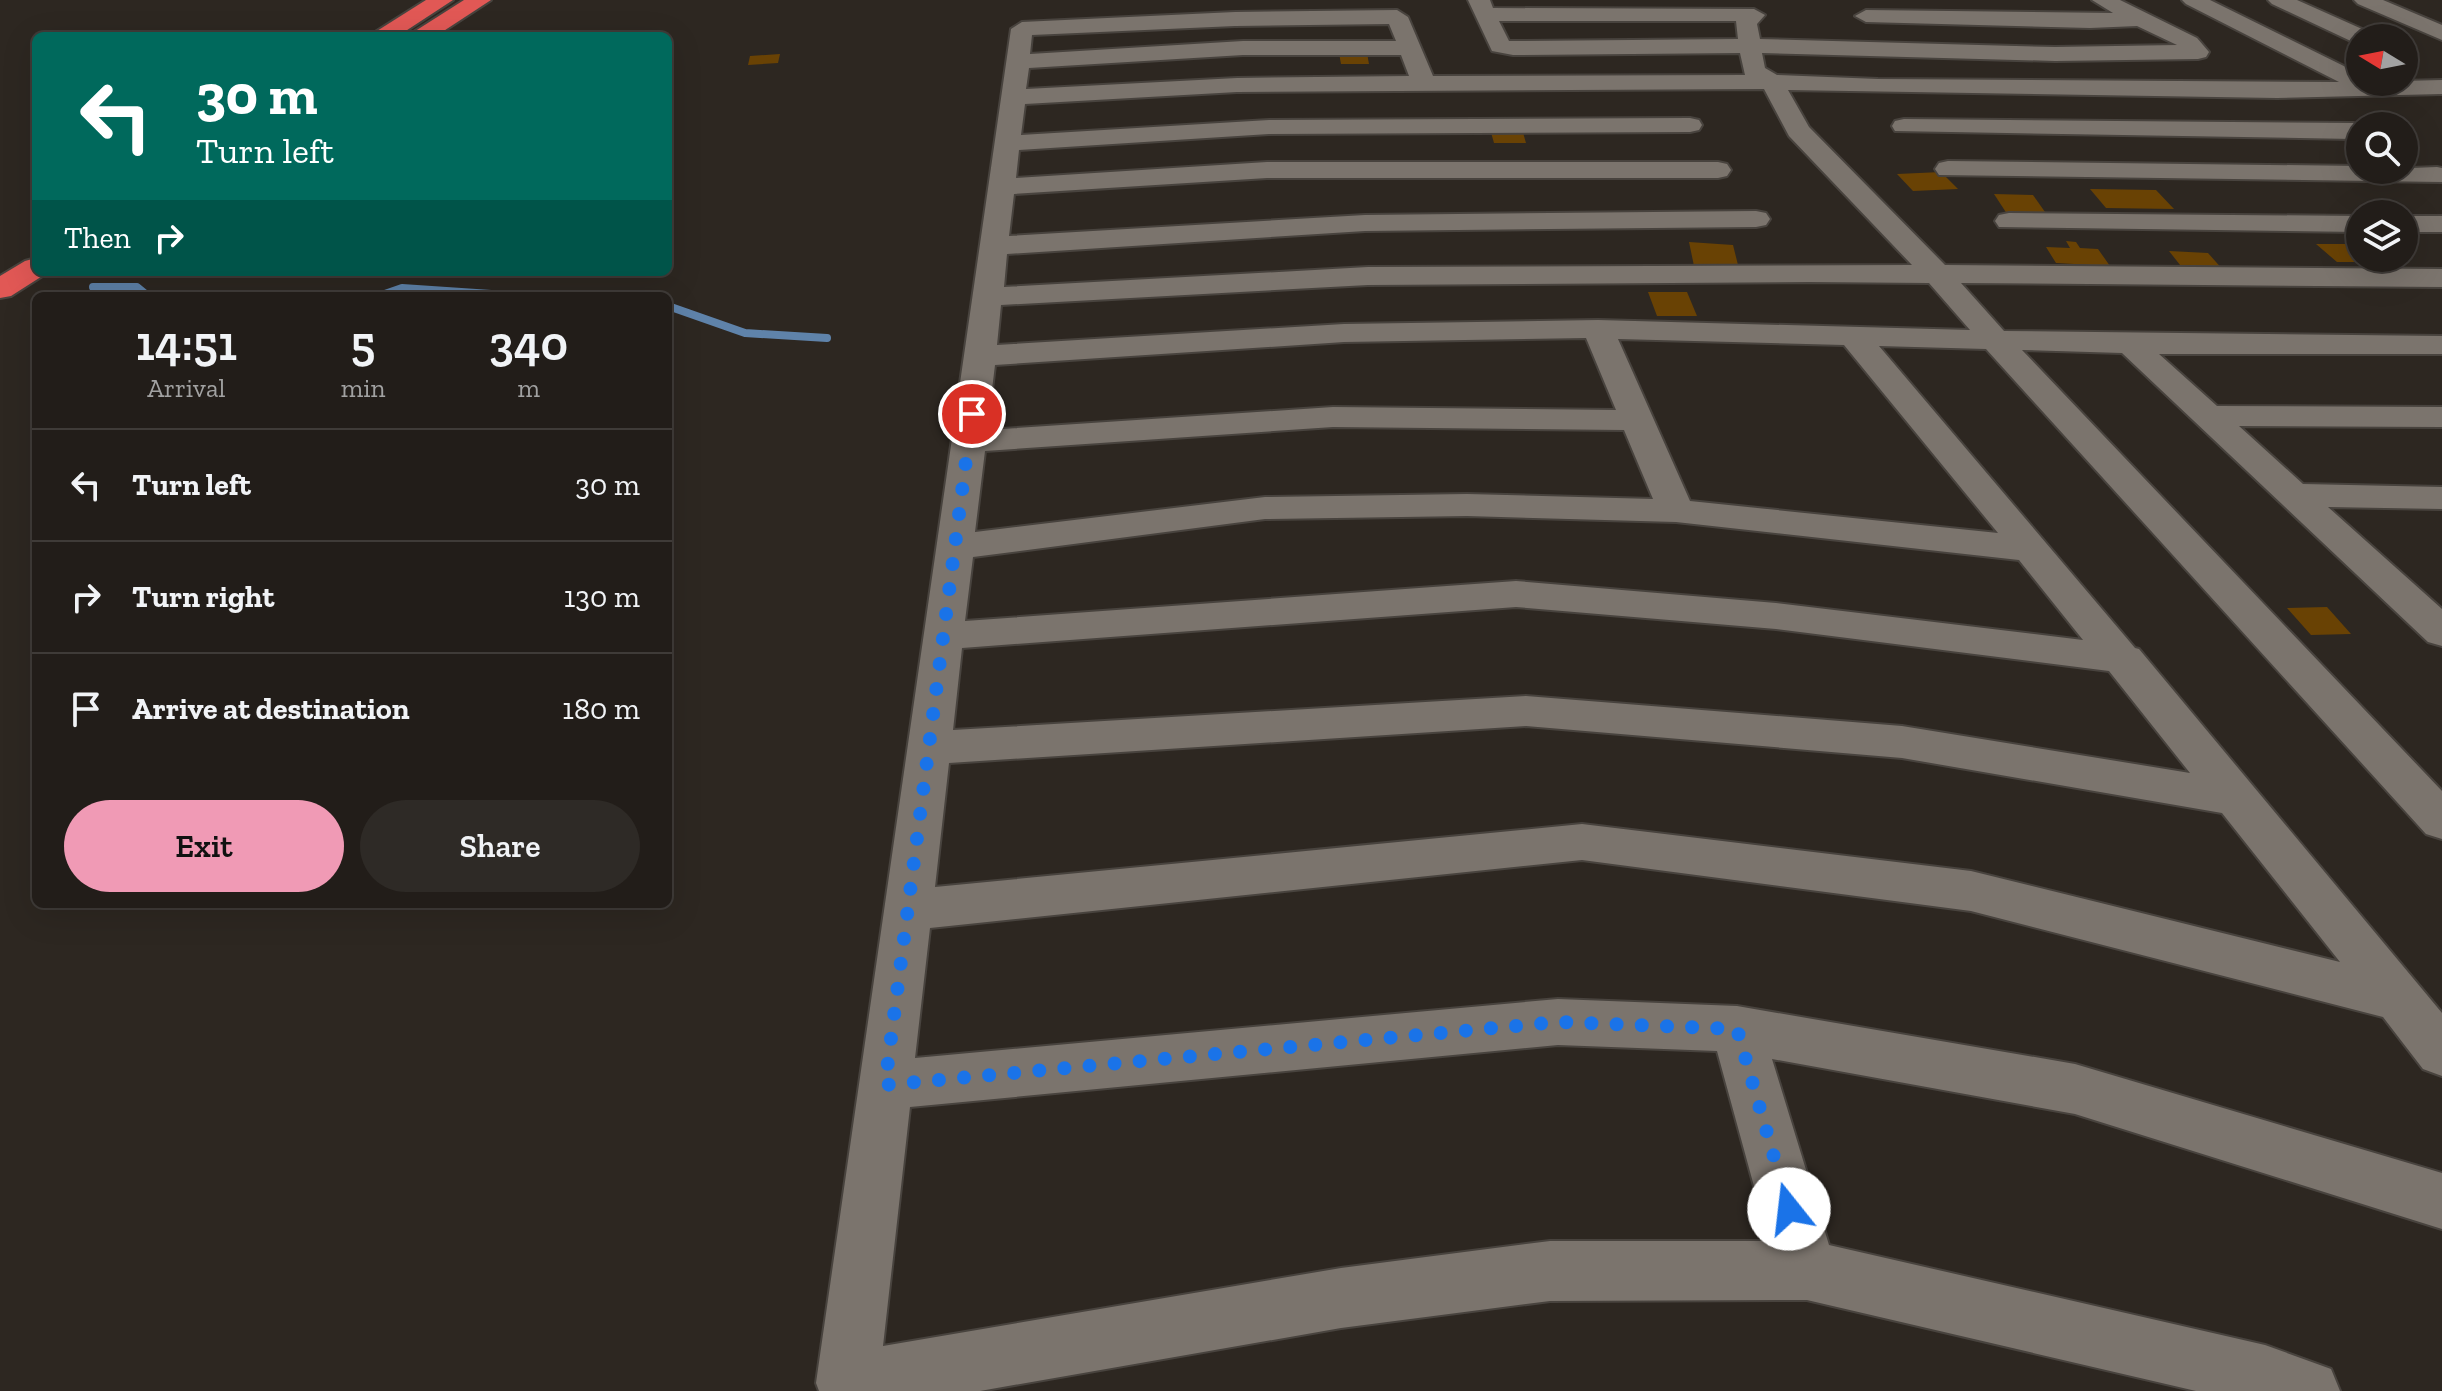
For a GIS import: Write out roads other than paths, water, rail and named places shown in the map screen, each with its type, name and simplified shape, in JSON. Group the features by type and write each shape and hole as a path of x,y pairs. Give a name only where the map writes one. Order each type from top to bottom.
{"highway":[{"path":"388,32 442,0"},
{"path":"426,32 480,0"},
{"path":"0,262 32,242"},
{"path":"0,289 32,269"}],"street":[{"path":"1849,0 1866,16 1874,48"},
{"path":"2103,0 2189,43 2198,52 2055,54 1874,48 1760,47 1513,48 1500,46 1483,7 1748,8 1746,23 1760,47 1754,71 1772,82 1798,131 1937,274 2442,821"},
{"path":"2193,0 2346,76"},
{"path":"2279,0 2346,30"},
{"path":"2365,0 2438,44"},
{"path":"1866,16 2090,21 2138,19"},
{"path":"1424,83 1397,17 1235,19 1022,29 847,1383 1341,1298 1550,1271 1807,1270 2265,1376 2309,1391"},
{"path":"2308,56 2346,54"},
{"path":"1015,80 1237,85 1772,82 1878,86 2346,90"},
{"path":"1663,84 1718,170 1756,219 1809,273"},
{"path":"1878,86 1904,126 2069,276"},
{"path":"2418,88 2442,87"},
{"path":"2277,91 2346,128"},
{"path":"1007,143 1269,127 1690,125"},
{"path":"1904,126 2346,133"},
{"path":"2418,165 2440,176"},
{"path":"1948,169 2440,176"},
{"path":"1001,187 1267,170 1718,170"},
{"path":"1992,207 2346,223"},
{"path":"994,246 1365,223 1756,219"},
{"path":"2418,224 2442,224"},
{"path":"988,297 1368,276 1809,273 2442,278"},
{"path":"979,356 1344,333 1598,329 2130,344 2442,345"},
{"path":"1598,329 1676,511"},
{"path":"1852,335 1896,383 2030,549 2125,659 2442,1052"},
{"path":"2130,344 2442,632"},
{"path":"2209,416 2442,417"},
{"path":"968,442 1333,417 1638,420"},
{"path":"2296,495 2442,498"},
{"path":"955,547 1265,508 1467,505 1676,511 2030,549"},
{"path":"2397,590 2442,591"},
{"path":"943,636 1516,594 1776,616 2125,659"},
{"path":"929,748 1526,711 1902,742 2237,798"},
{"path":"908,910 1582,842 1971,891 2399,999"},
{"path":"885,1085 1558,1022 1737,1029 2075,1089 2442,1201"},
{"path":"1737,1029 1807,1270"}],"waterway":[{"path":"93,287 137,287 143,292"},
{"path":"390,292 402,288 462,292"},
{"path":"672,307 745,333 827,338"}]}
